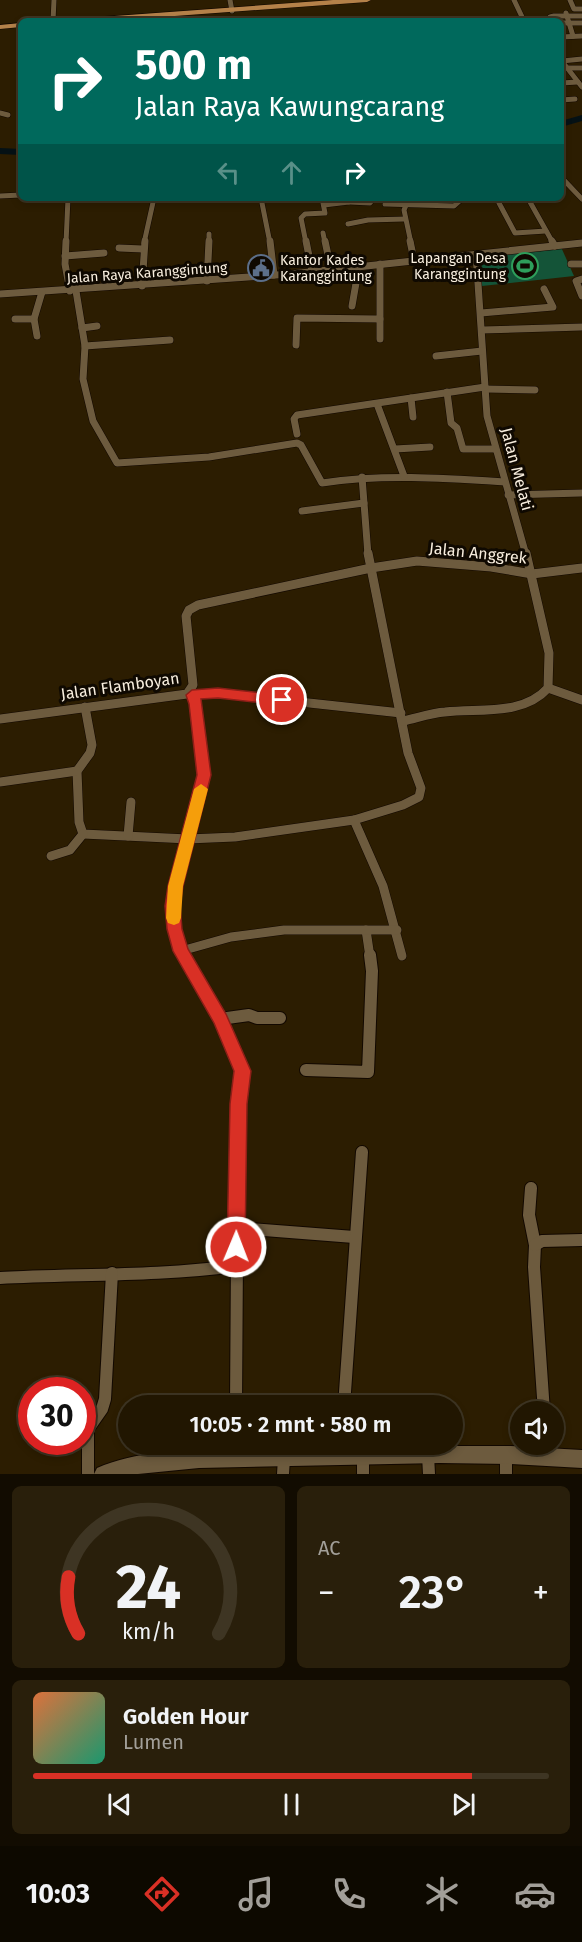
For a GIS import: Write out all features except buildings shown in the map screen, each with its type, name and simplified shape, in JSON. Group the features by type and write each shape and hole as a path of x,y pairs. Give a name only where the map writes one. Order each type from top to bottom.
{"main road":[{"path":"148,18 367,0"},
{"path":"0,27 18,25"}],"street":[{"path":"53,18 54,0"},
{"path":"231,0 232,11"},
{"path":"514,0 523,18"},
{"path":"570,0 574,9 582,9"},
{"path":"567,14 573,36"},
{"path":"551,18 551,16 567,14 582,16"},
{"path":"564,23 582,23"},
{"path":"564,37 582,36"},
{"path":"564,60 582,59"},
{"path":"564,64 582,87"},
{"path":"570,71 582,68"},
{"path":"570,71 582,75"},
{"path":"564,83 578,82"},
{"path":"564,100 575,99"},
{"path":"0,113 8,115"},
{"path":"564,180 582,199"},
{"path":"0,196 18,195"},
{"path":"68,201 65,256 85,346 83,379 93,421 117,463 209,457 297,443 301,445 322,483 362,477 404,476 504,482"},
{"path":"142,286 143,249 153,201"},
{"path":"262,201 268,226 274,275"},
{"path":"312,271 301,218 305,214 325,213 323,202 336,204 346,201"},
{"path":"357,201 370,203 372,201"},
{"path":"385,204 409,201 437,206 454,206 462,201"},
{"path":"409,201 404,210 414,260"},
{"path":"437,206 438,201"},
{"path":"530,202 555,246"},
{"path":"499,203 515,233 546,231"},
{"path":"348,224 368,220 405,219"},
{"path":"323,233 331,269"},
{"path":"207,281 209,234"},
{"name":"Jalan Raya Karanggintung","path":"0,294 207,281 582,243"},
{"path":"118,248 143,249"},
{"path":"65,256 104,253"},
{"name":"Jalan Melati","path":"477,254 487,416 532,574 549,654 550,670 546,691"},
{"path":"380,264 380,339"},
{"path":"571,264 582,264"},
{"path":"352,306 359,266"},
{"path":"582,279 576,281 582,296"},
{"path":"480,314 553,307 544,289"},
{"path":"37,336 34,319 42,292"},
{"path":"296,345 297,318 380,319"},
{"path":"15,319 34,319"},
{"path":"82,328 97,326"},
{"path":"482,330 582,327"},
{"path":"85,346 170,340"},
{"path":"436,356 482,351"},
{"path":"297,434 295,416 447,392 485,388 534,390"},
{"path":"447,392 451,423 457,428 464,449 495,449"},
{"path":"411,398 412,417"},
{"path":"376,404 404,476"},
{"path":"395,449 430,447"},
{"path":"83,834 188,839 235,837 354,820 403,805 420,795 421,788 408,753 371,568 362,477"},
{"path":"508,495 582,493"},
{"path":"302,511 364,503"},
{"name":"Jalan Anggrek","path":"371,568 417,561 491,567 532,574 582,568"},
{"name":"Jalan Flamboyan","path":"0,719 192,693 192,655 186,616 192,608 371,568"},
{"path":"236,1395 238,1104 242,1071 220,1019 181,951 175,929 173,906 175,886 204,775 196,704 192,693 218,693 402,717 518,707 546,691 582,700"},
{"path":"51,856 67,854 76,847 83,834 80,822 77,771 90,753 92,745 85,707"},
{"path":"0,782 77,771"},
{"path":"128,836 131,802"},
{"path":"354,820 388,902 402,956"},
{"path":"181,951 231,936 263,932 309,929 397,930"},
{"path":"306,1070 368,1072 372,970 366,930"},
{"path":"220,1019 249,1015 257,1018 280,1018"},
{"path":"345,1395 354,1237 362,1152"},
{"path":"531,1188 529,1215 535,1245 534,1267 543,1401"},
{"path":"237,1228 354,1237"},
{"path":"535,1245 542,1241 582,1239"},
{"path":"0,1278 112,1273 181,1273 236,1266"},
{"path":"88,1474 89,1431 91,1423 102,1412 105,1399 112,1273"},
{"path":"506,1454 506,1474"},
{"path":"463,1455 510,1454"},
{"path":"564,1454 582,1459"},
{"path":"103,1474 119,1468 206,1455"},
{"path":"249,1455 284,1466 326,1455"},
{"path":"347,1455 363,1465 428,1455 429,1474"}],"green space":[{"name":"Lapangan Desa Karanggintung","path":"561,247 574,276 482,286 481,256"}],"waterway":[{"path":"564,123 582,118"},
{"path":"0,151 18,152"}],"slow traffic":[{"path":"174,918 175,886 201,789"}],"place":[{"name":"Lapangan Desa Karanggintung","path":"525,266"},
{"name":"Kantor Kades Karanggintung","path":"261,268"}],"route":[{"path":"236,1247 238,1104 242,1071 220,1019 181,951 175,929 173,906 175,886 204,775 196,704 192,695 218,693 282,700"}]}
